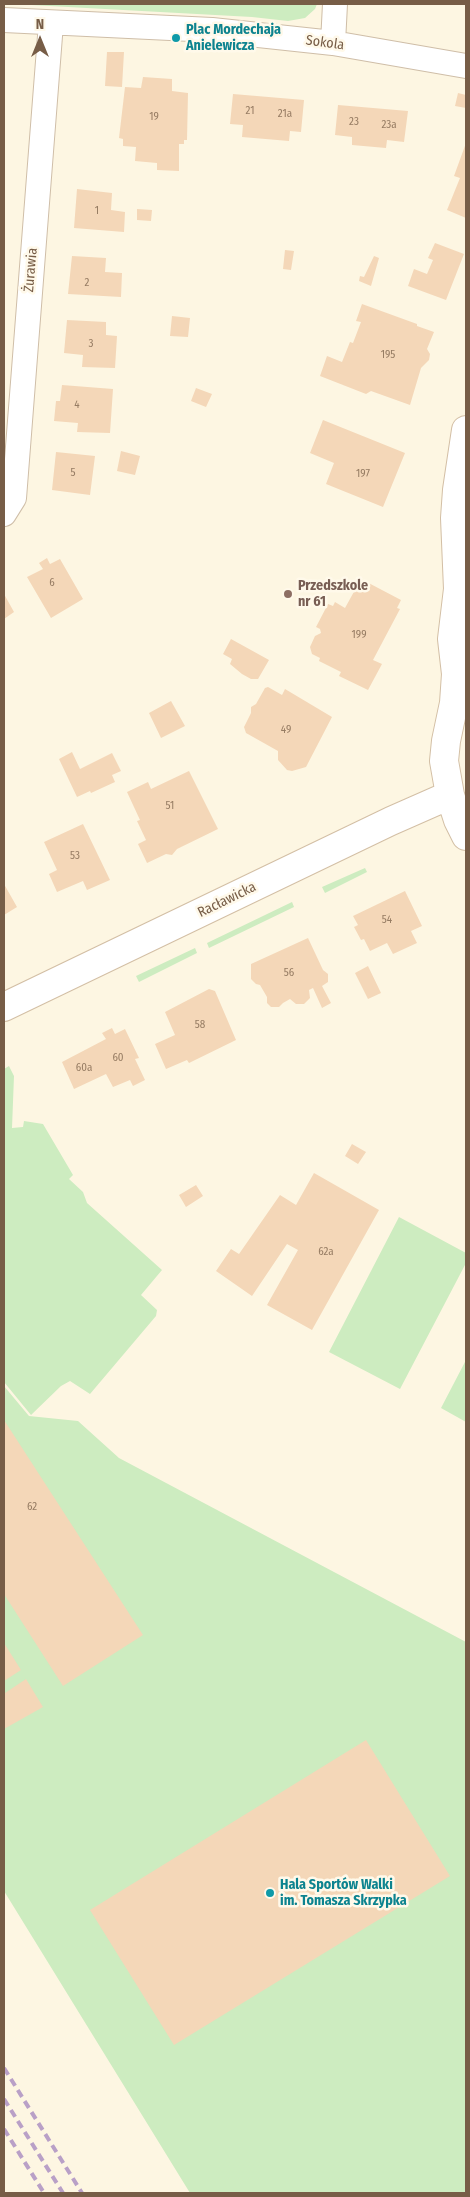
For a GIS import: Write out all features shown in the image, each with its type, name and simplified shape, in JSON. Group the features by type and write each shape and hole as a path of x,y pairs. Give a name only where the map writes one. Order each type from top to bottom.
{"street":[{"path":"333,43 335,4"},
{"name":"Sokola","path":"4,20 212,30 333,43 466,66"},
{"name":"Żurawia","path":"4,514 14,498 51,23"},
{"path":"466,430 458,480 455,518 462,599 452,639 459,712 446,740 444,761 450,795 458,820 466,836"},
{"name":"Racławicka","path":"4,1007 391,821 450,795"}],"green space":[{"path":"13,4 317,4 315,9 305,18 288,21 252,17"},
{"path":"365,868 367,872 325,893 322,887"},
{"path":"292,902 294,907 209,948 207,943"},
{"path":"195,948 197,953 139,982 136,976"},
{"path":"9,1066 14,1076 12,1128 23,1127 24,1121 43,1124 73,1175 69,1179 83,1192 87,1203 162,1270 141,1295 157,1310 156,1316 90,1394 70,1381 61,1386 31,1415 4,1382 4,1069"},
{"path":"399,1217 466,1253 466,1263 400,1389 329,1352"},
{"path":"466,1360 466,1422 441,1408"},
{"path":"4,1386 29,1416 78,1421 119,1458 466,1642 466,2193 190,2193 4,1891"}],"building":[{"path":"107,52 124,52 122,87 105,86"},
{"path":"143,77 172,79 172,91 188,93 187,140 184,140 184,144 179,144 179,171 157,170 157,163 135,161 136,147 123,146 123,139 119,138 125,87 141,88"},
{"path":"458,93 466,95 466,108 455,106"},
{"path":"233,94 304,100 301,132 290,131 289,141 242,137 243,125 230,124"},
{"path":"338,105 408,111 404,142 387,140 386,148 352,145 352,137 335,135"},
{"path":"466,143 466,218 447,210 460,178 454,176"},
{"path":"77,189 112,193 111,210 125,212 124,232 74,228"},
{"path":"137,209 152,210 151,221 137,220"},
{"path":"435,243 464,254 446,300 408,286 414,269 427,274 433,260 428,258"},
{"path":"285,250 294,251 291,270 283,269"},
{"path":"72,256 106,258 105,272 122,273 121,297 68,294"},
{"path":"374,256 379,258 371,286 359,281 360,276 364,277"},
{"path":"362,304 434,332 427,349 430,354 429,360 421,368 410,405 371,391 366,394 320,376 327,356 342,362 350,342 353,343 361,322 356,321"},
{"path":"172,316 190,318 188,337 170,336"},
{"path":"67,320 106,322 106,335 117,336 115,368 82,367 83,355 64,353"},
{"path":"62,385 113,389 110,433 77,432 78,423 54,421 56,401 60,401"},
{"path":"196,388 212,394 206,407 191,401"},
{"path":"323,420 405,453 383,507 326,484 334,463 310,453"},
{"path":"121,451 140,456 135,475 117,471"},
{"path":"56,452 95,456 90,495 52,490"},
{"path":"47,558 50,564 60,559 83,599 51,618 27,577 43,569 39,563"},
{"path":"361,579 401,600 397,608 400,609 373,660 382,664 368,690 339,676 341,672 319,661 320,658 312,654 310,647 315,636 321,633 320,629 316,627 328,604 333,606 335,602 345,608"},
{"path":"4,594 14,612 4,619"},
{"path":"231,639 269,660 258,679 251,679 242,674 230,664 232,659 223,654"},
{"path":"268,687 282,695 285,689 332,717 306,767 292,771 287,770 278,760 278,751 246,733 244,727 251,713 251,707 256,704 265,688"},
{"path":"171,701 185,726 161,738 149,713"},
{"path":"72,752 80,769 112,753 121,771 112,775 115,782 77,797 59,759"},
{"path":"189,771 218,829 177,849 172,855 166,854 147,863 138,844 146,840 137,821 140,820 127,792 148,782 151,789"},
{"path":"83,824 110,880 87,890 83,881 57,892 49,874 57,870 44,842"},
{"path":"4,884 17,907 4,915"},
{"path":"405,891 422,926 411,931 417,943 393,954 387,943 370,951 364,939 361,940 354,927 358,925 353,916"},
{"path":"308,938 323,970 328,974 328,982 322,986 331,1003 322,1008 313,988 309,990 310,998 304,1004 296,1004 290,999 279,1007 271,1007 267,1003 267,997 260,985 251,979 251,964"},
{"path":"368,966 381,993 368,999 355,973"},
{"path":"209,989 215,991 236,1040 189,1063 187,1060 166,1069 155,1044 175,1035 165,1012"},
{"path":"112,1028 115,1034 125,1029 139,1058 135,1059 145,1080 133,1086 130,1080 113,1087 106,1074 74,1089 62,1062 106,1039 102,1033"},
{"path":"352,1144 366,1152 358,1164 345,1156"},
{"path":"314,1173 379,1210 312,1330 267,1305 298,1250 287,1244 252,1296 216,1271 231,1249 239,1254 280,1195 296,1205"},
{"path":"196,1185 203,1196 186,1207 179,1195"},
{"path":"4,1420 143,1635 63,1686 4,1594"},
{"path":"4,1643 21,1670 4,1681"},
{"path":"26,1679 43,1707 4,1729 4,1691 5,1693"},
{"name":"Hala Sportów Walki im. Tomasza Skrzypka","path":"366,1740 450,1876 174,2045 90,1910"}],"railway":[{"path":"4,2068 82,2193"},
{"path":"4,2099 63,2193"},
{"path":"4,2129 44,2193"}],"place":[{"name":"Plac Mordechaja Anielewicza","path":"176,38"},
{"name":"Przedszkole nr 61","path":"288,594"},
{"name":"Hala Sportów Walki im. Tomasza Skrzypka","path":"270,1893"}]}
